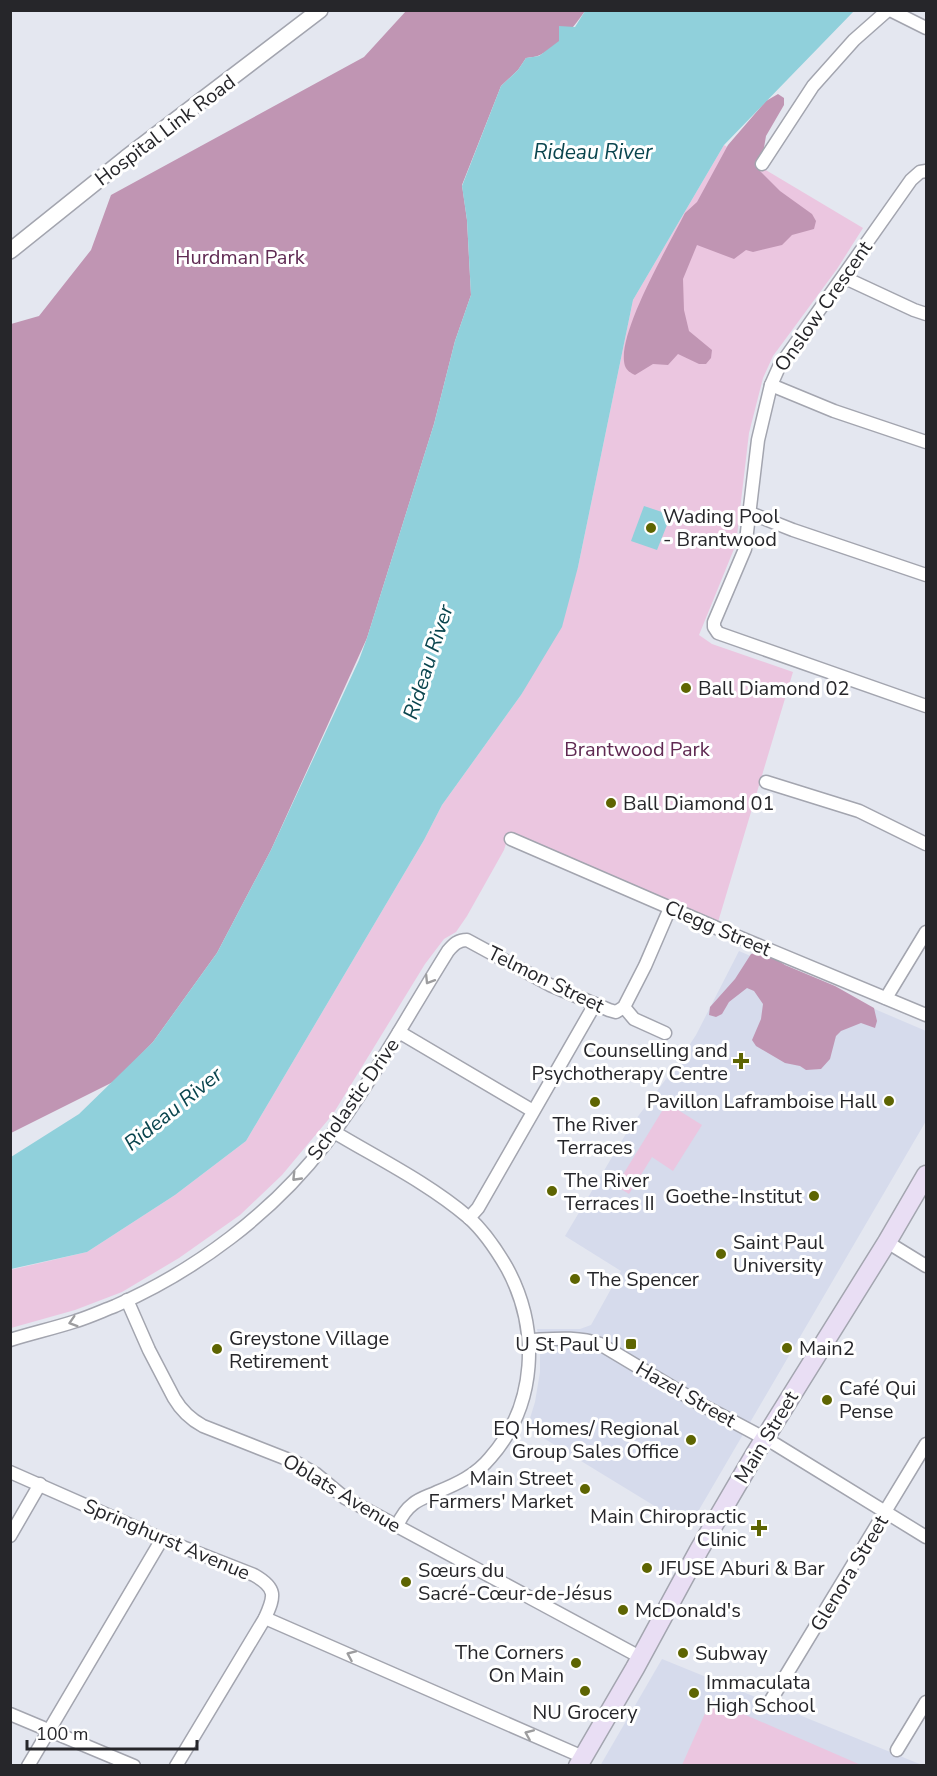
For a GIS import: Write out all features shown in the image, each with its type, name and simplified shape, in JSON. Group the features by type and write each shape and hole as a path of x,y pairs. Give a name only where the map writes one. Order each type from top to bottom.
{"main road":[{"name":"Main Street","path":"580,1761 764,1438 927,1175"}],"street":[{"name":"Hospital Link Road","path":"10,251 126,158 320,10"},
{"path":"762,164 813,86 854,40 889,10 927,28"},
{"name":"Onslow Crescent","path":"927,171 920,172 911,180 779,367 771,386 758,440 745,549 714,622 718,633 927,706"},
{"path":"843,277 927,314"},
{"path":"771,386 834,411 927,442"},
{"path":"750,513 804,534 927,575"},
{"path":"766,782 859,811 927,844"},
{"name":"Clegg Street","path":"511,839 927,1015"},
{"name":"Telmon Street","path":"467,940 550,985 616,1012 624,1007 670,908"},
{"path":"886,998 927,932"},
{"name":"Scholastic Drive","path":"10,1340 79,1321 127,1300 190,1266 239,1231 300,1172 334,1132 448,951 456,942 467,940"},
{"path":"469,1218 478,1208 595,1004"},
{"path":"624,1007 634,1019 665,1033"},
{"path":"399,1032 533,1111"},
{"path":"334,1132 432,1191 469,1218 491,1243 510,1274 522,1302 529,1340 528,1378 520,1407 508,1435 479,1470 462,1481 413,1504 404,1512 397,1526"},
{"path":"886,1242 927,1266"},
{"name":"Oblats Avenue","path":"127,1300 149,1350 178,1406 190,1418 203,1426 297,1463 316,1474 345,1498 640,1657"},
{"name":"Hazel Street","path":"529,1340 577,1338 600,1344 702,1406 764,1438 927,1537"},
{"name":"Glenora Street","path":"771,1700 927,1444"},
{"name":"Springhurst Avenue","path":"10,1472 264,1581 272,1590 273,1600 265,1618 176,1766"},
{"path":"10,1536 40,1484"},
{"path":"28,1766 162,1539"},
{"path":"265,1618 580,1761"},
{"path":"897,1750 927,1702"},
{"path":"10,1714 134,1766"}],"shaded area":[{"name":"Saint Paul University","path":"739,951 926,1031 926,1121 689,1527 527,1428 535,1402 540,1372 540,1343 537,1329 580,1329 591,1325 621,1271 565,1236 630,1127 696,1035"},
{"name":"Immaculata High School","path":"662,1659 922,1765 600,1766"}],"green space":[{"name":"Hurdman Park","path":"406,11 585,11 560,41 540,55 526,58 518,70 501,86 462,185 467,220 471,295 455,341 434,424 367,638 271,850 217,953 153,1042 115,1081 11,1133 11,324 39,316 91,250 111,195 364,57"},
{"path":"778,94 784,98 784,105 766,136 760,171 780,191 812,214 816,221 814,229 792,235 782,245 753,252 746,250 734,259 697,245 683,279 684,310 689,331 712,350 711,358 706,364 699,364 678,354 668,365 653,364 635,375 625,366 624,352 636,312 657,267 685,213 697,202 728,145 766,101"},
{"name":"Brantwood Park","path":"724,145 863,228 837,269 773,356 763,378 749,433 736,544 699,635 712,644 793,672 718,922 509,834 504,850 467,916 456,932 444,939 425,964 333,1114 282,1175 240,1215 179,1258 122,1292 75,1310 11,1328 10,1270 87,1252 175,1195 246,1141 424,840 442,805 521,695 578,567 633,300"},
{"path":"758,952 835,986 874,1008 877,1021 875,1028 861,1023 841,1031 836,1036 830,1059 821,1069 806,1070 800,1066 785,1063 756,1046 752,1040 761,1019 763,1004 754,991 747,988 729,1002 722,1014 716,1017 709,1015 710,1007 735,979 751,954"},
{"path":"667,1103 702,1125 673,1171 652,1157 629,1194 616,1186"},
{"path":"711,1700 861,1765 682,1765"}],"water":[{"name":"Rideau River","path":"585,11 854,11 724,145 633,300 578,567 562,627 521,695 442,805 424,840 246,1141 175,1195 87,1252 11,1269 11,1157 79,1114 153,1042 217,953 271,850 359,660 434,424 455,341 471,295 467,220 462,186 501,86 518,70 526,58 539,56 559,41 559,26 575,27"},
{"name":"Wading Pool - Brantwood","path":"644,506 671,515 657,550 631,541"}],"place":[{"name":"Wading Pool - Brantwood","path":"651,528"},
{"name":"Ball Diamond 02","path":"686,688"},
{"name":"Ball Diamond 01","path":"611,803"},
{"name":"Counselling and Psychotherapy Centre","path":"741,1061"},
{"name":"Pavillon Laframboise Hall","path":"889,1101"},
{"name":"The River Terraces","path":"595,1102"},
{"name":"The River Terraces II","path":"552,1191"},
{"name":"Goethe-Institut","path":"814,1196"},
{"name":"Saint Paul University","path":"721,1254"},
{"name":"The Spencer","path":"575,1279"},
{"name":"U St Paul U","path":"631,1344"},
{"name":"Main2","path":"787,1348"},
{"name":"Greystone Village Retirement","path":"217,1349"},
{"name":"Café Qui Pense","path":"827,1400"},
{"name":"EQ Homes/ Regional Group Sales Office","path":"691,1440"},
{"name":"Main Street Farmers' Market","path":"585,1489"},
{"name":"Main Chiropractic Clinic","path":"759,1528"},
{"name":"JFUSE Aburi & Bar","path":"647,1568"},
{"name":"Sœurs du Sacré-Cœur-de-Jésus","path":"406,1582"},
{"name":"McDonald's","path":"623,1610"},
{"name":"Subway","path":"683,1653"},
{"name":"The Corners On Main","path":"576,1663"},
{"name":"NU Grocery","path":"585,1691"},
{"name":"Immaculata High School","path":"694,1693"}]}
